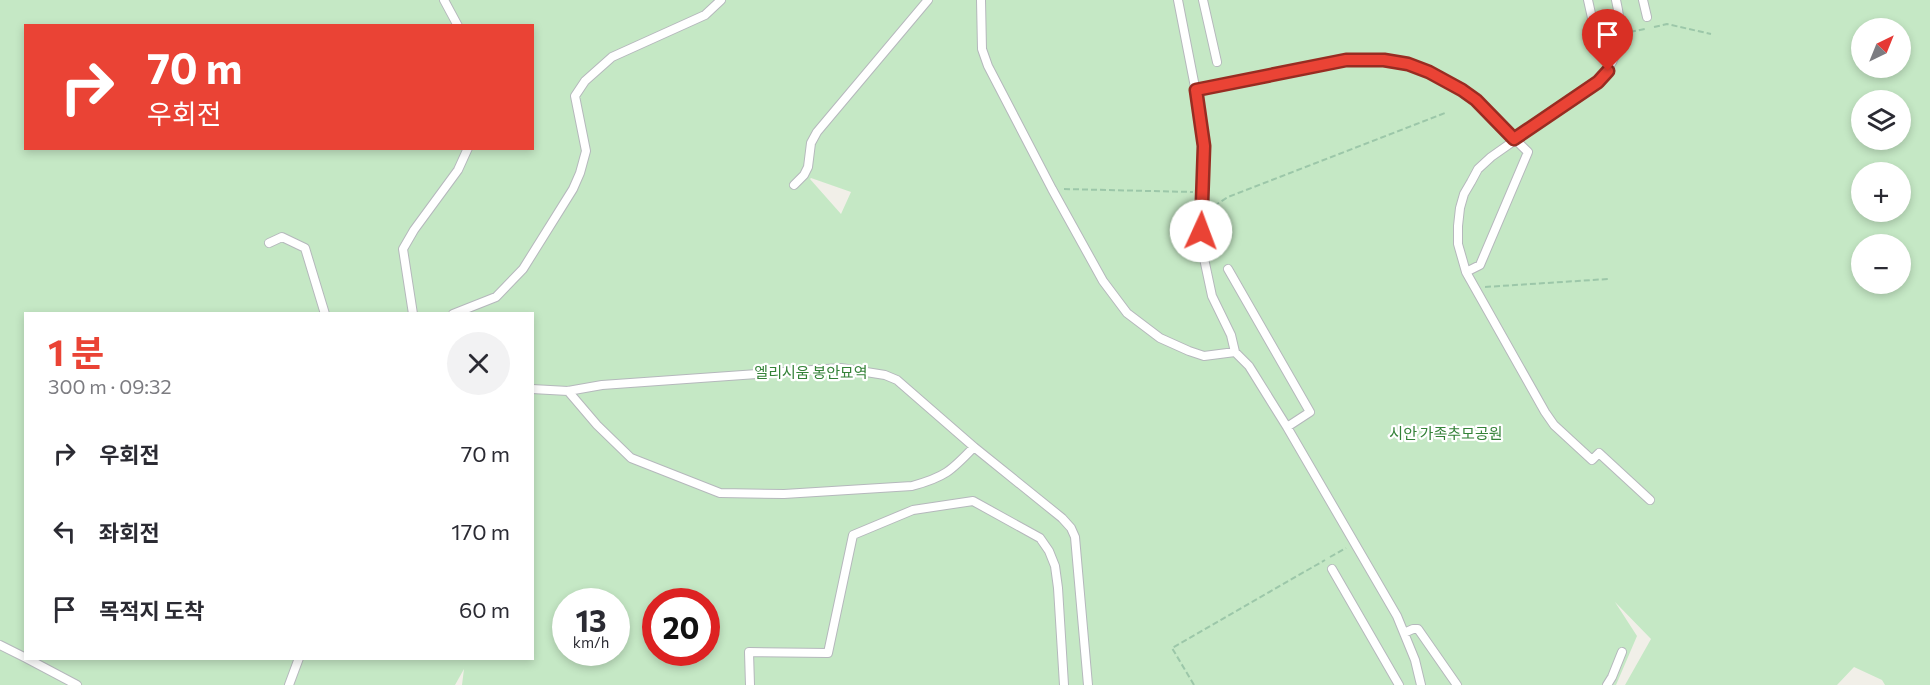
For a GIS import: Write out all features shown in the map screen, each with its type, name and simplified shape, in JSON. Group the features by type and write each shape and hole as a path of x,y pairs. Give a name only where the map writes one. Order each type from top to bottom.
{"lane":[{"path":"444,0 457,24"},
{"path":"458,312 496,297 523,269 573,189 586,151 575,96 585,81 612,57 705,15 721,0"},
{"path":"794,185 808,167 811,143 817,132 928,0"},
{"path":"981,0 982,49 988,66 1052,189 1113,297 1127,314 1160,339 1204,356 1235,352"},
{"path":"1178,0 1196,90 1204,146 1202,249 1212,296 1231,335 1235,352 1249,366 1287,427 1397,616 1415,660 1418,684"},
{"path":"1203,0 1217,62"},
{"path":"1588,0 1593,18"},
{"path":"1616,0 1621,33 1616,58 1598,82 1514,139 1478,169 1464,194 1458,226 1458,244 1466,272 1474,288 1554,425 1592,460 1599,453 1650,500"},
{"path":"1643,0 1647,17"},
{"path":"1196,90 1346,60 1384,60 1408,64 1429,72 1462,90 1476,100 1528,152 1480,265 1466,272"},
{"path":"413,312 403,249 414,230 458,170 467,150"},
{"path":"269,243 282,237 305,248 324,312"},
{"path":"1228,269 1310,412 1287,427"},
{"path":"534,389 568,391 602,385 842,368 885,375 897,380 1071,528 1075,537 1088,685"},
{"path":"568,391 597,425 631,458 720,493 784,494 912,486 935,479 952,470 974,447"},
{"path":"750,685 749,652 828,653 854,535 913,510 973,501 1040,538 1049,551 1055,566 1058,588 1064,685"},
{"path":"1332,568 1399,685"},
{"path":"1404,633 1418,629 1457,685"},
{"path":"0,645 24,657"},
{"path":"1607,685 1622,652"},
{"path":"30,660 77,685"},
{"path":"288,685 298,660"}],"path":[{"path":"1621,33 1667,24 1712,34"},
{"path":"1202,214 1228,197 1445,113"},
{"path":"1052,189 1202,192"},
{"path":"1474,288 1608,279"},
{"path":"1194,685 1172,648 1354,543"}],"green space":[{"path":"0,0 1930,0 1930,685 1885,685 1882,680 1854,667 1837,685 1625,685 1651,639 1615,602 1637,636 1616,685 462,685 464,669 455,685 0,685","holes":["810,179 851,192 841,214"]}],"route":[{"path":"1201,231 1204,146 1196,90 1346,60 1364,58 1384,60 1408,64 1446,80 1476,100 1514,139 1598,82 1608,71"}],"park label":[{"name":"엘리시움 봉안묘역","path":"811,373"},
{"name":"시안 가족추모공원","path":"1446,434"}]}
